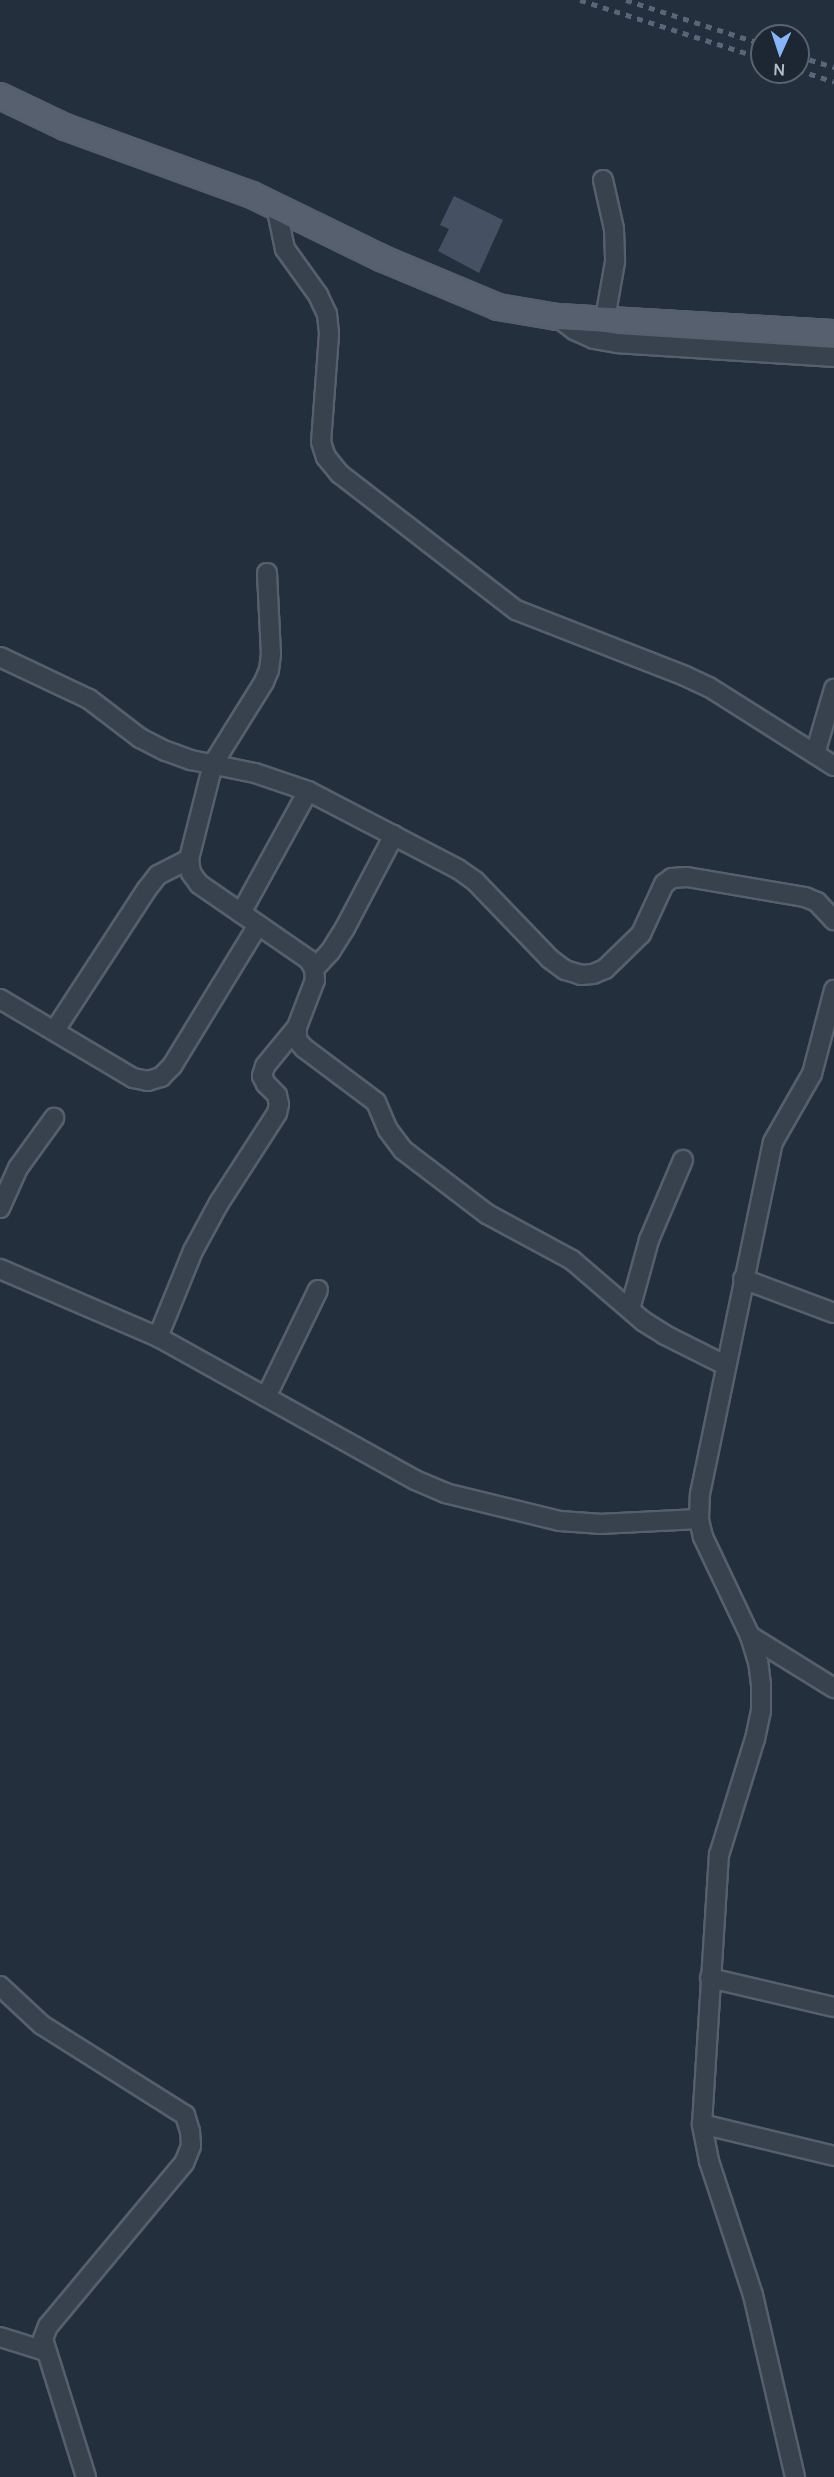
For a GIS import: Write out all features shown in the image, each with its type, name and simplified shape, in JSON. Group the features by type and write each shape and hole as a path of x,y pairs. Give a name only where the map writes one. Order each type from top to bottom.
{"main road":[{"path":"0,96 65,128 207,178 276,206 460,292 498,307 557,316 834,333"}],"street":[{"path":"603,180 614,229 615,262 605,319"},
{"path":"276,206 285,249 318,295 327,314 329,334 321,441 326,457 340,474 516,610 693,680 834,766"},
{"path":"557,316 574,330 594,339 617,343 834,357"},
{"path":"158,1337 193,1251 214,1212 277,1113 279,1104 277,1095 266,1084 262,1076 264,1066 297,1027 315,981 314,969 309,960 199,884 190,873 189,859 213,764 264,682 269,670 271,654 267,573"},
{"path":"0,657 89,699 140,738 166,751 255,773 308,791 458,869 475,881 550,959 565,970 581,975 594,974 605,969 641,934 664,884 672,878 687,877 806,897 817,902 834,920"},
{"path":"815,754 834,689"},
{"path":"241,913 308,791"},
{"path":"314,969 330,952 345,928 394,835"},
{"path":"55,1030 147,889 158,875 189,859"},
{"path":"0,999 133,1078 148,1081 160,1077 172,1066 258,925"},
{"path":"795,2477 753,2295 709,2160 702,2124 719,1855 755,1739 760,1711 758,1662 750,1636 703,1537 699,1519 700,1494 725,1365 773,1142 812,1074 834,990"},
{"path":"297,1027 297,1040 304,1048 376,1102 387,1130 403,1150 487,1214 572,1260 665,1335 725,1365"},
{"path":"0,1208 18,1168 54,1119"},
{"path":"630,1309 648,1240 683,1160"},
{"path":"0,1269 158,1337 415,1480 445,1493 560,1521 599,1524 699,1519"},
{"path":"742,1279 834,1313"},
{"path":"266,1397 318,1290"},
{"path":"750,1636 834,1688"},
{"path":"710,1978 834,2007"},
{"path":"0,1986 42,2025 185,2115 190,2131 191,2146 184,2163 48,2326 43,2339 86,2477"},
{"path":"702,2124 834,2156"},
{"path":"0,2337 45,2351"}],"building":[{"path":"454,196 503,220 479,273 438,251 449,229 440,225"}],"railway":[{"path":"580,0 750,54"},
{"path":"626,0 750,40"},
{"path":"810,60 834,67"},
{"path":"810,74 834,82"}]}
